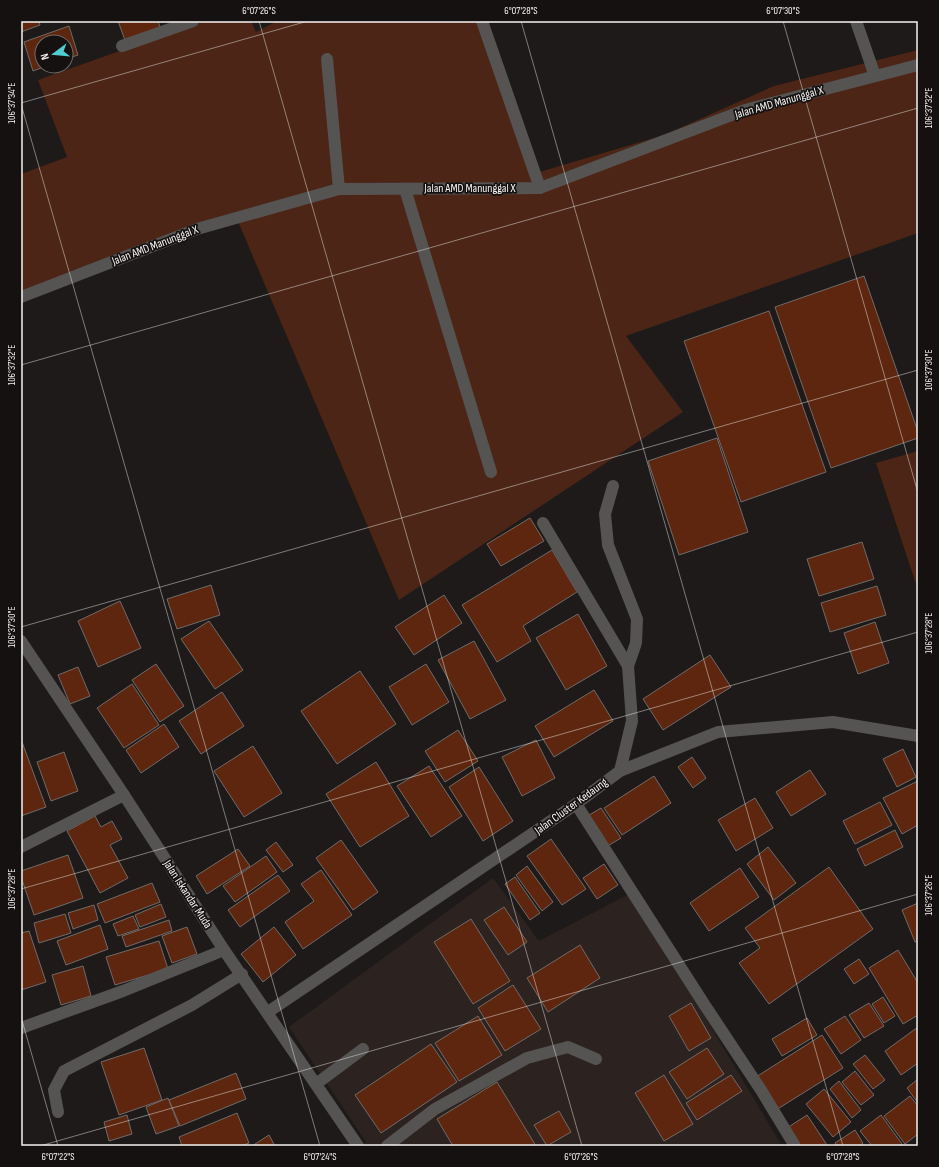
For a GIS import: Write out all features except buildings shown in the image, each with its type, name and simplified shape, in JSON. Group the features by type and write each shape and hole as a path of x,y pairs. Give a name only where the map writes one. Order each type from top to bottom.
{"street":[{"path":"122,46 193,21"},
{"path":"482,21 540,188"},
{"path":"856,21 875,76"},
{"path":"327,59 339,189"},
{"name":"Jalan AMD Manunggal X","path":"21,297 197,229 339,189 540,188 745,110 918,65"},
{"path":"405,189 490,472"},
{"path":"613,486 605,514 608,545 636,619 636,643 628,666 632,721 620,771"},
{"path":"543,523 628,666"},
{"name":"Jalan Iskandar Muda","path":"22,643 124,795 224,950 268,1012 358,1146"},
{"name":"Jalan Cluster Kedaung","path":"268,1012 576,804 620,771 718,732 833,722 918,736"},
{"path":"21,847 124,795"},
{"path":"576,804 761,1090 795,1146"},
{"path":"21,1028 123,991 224,950"},
{"path":"58,1112 54,1090 64,1071 192,1005 242,974"},
{"path":"387,1146 435,1109 527,1058 568,1047 596,1059"},
{"path":"316,1084 363,1049"}],"shaded area":[{"path":"204,21 251,21 256,32 277,21 476,21 536,173 664,135 774,86 918,50 918,233 626,336 683,412 399,600 237,219 21,301 21,174 67,157 38,80 55,74 74,74 74,67"},
{"path":"918,451 918,590 876,463"},
{"path":"493,878 539,941 631,893 782,1146 360,1146 366,1142 289,1027"}]}
